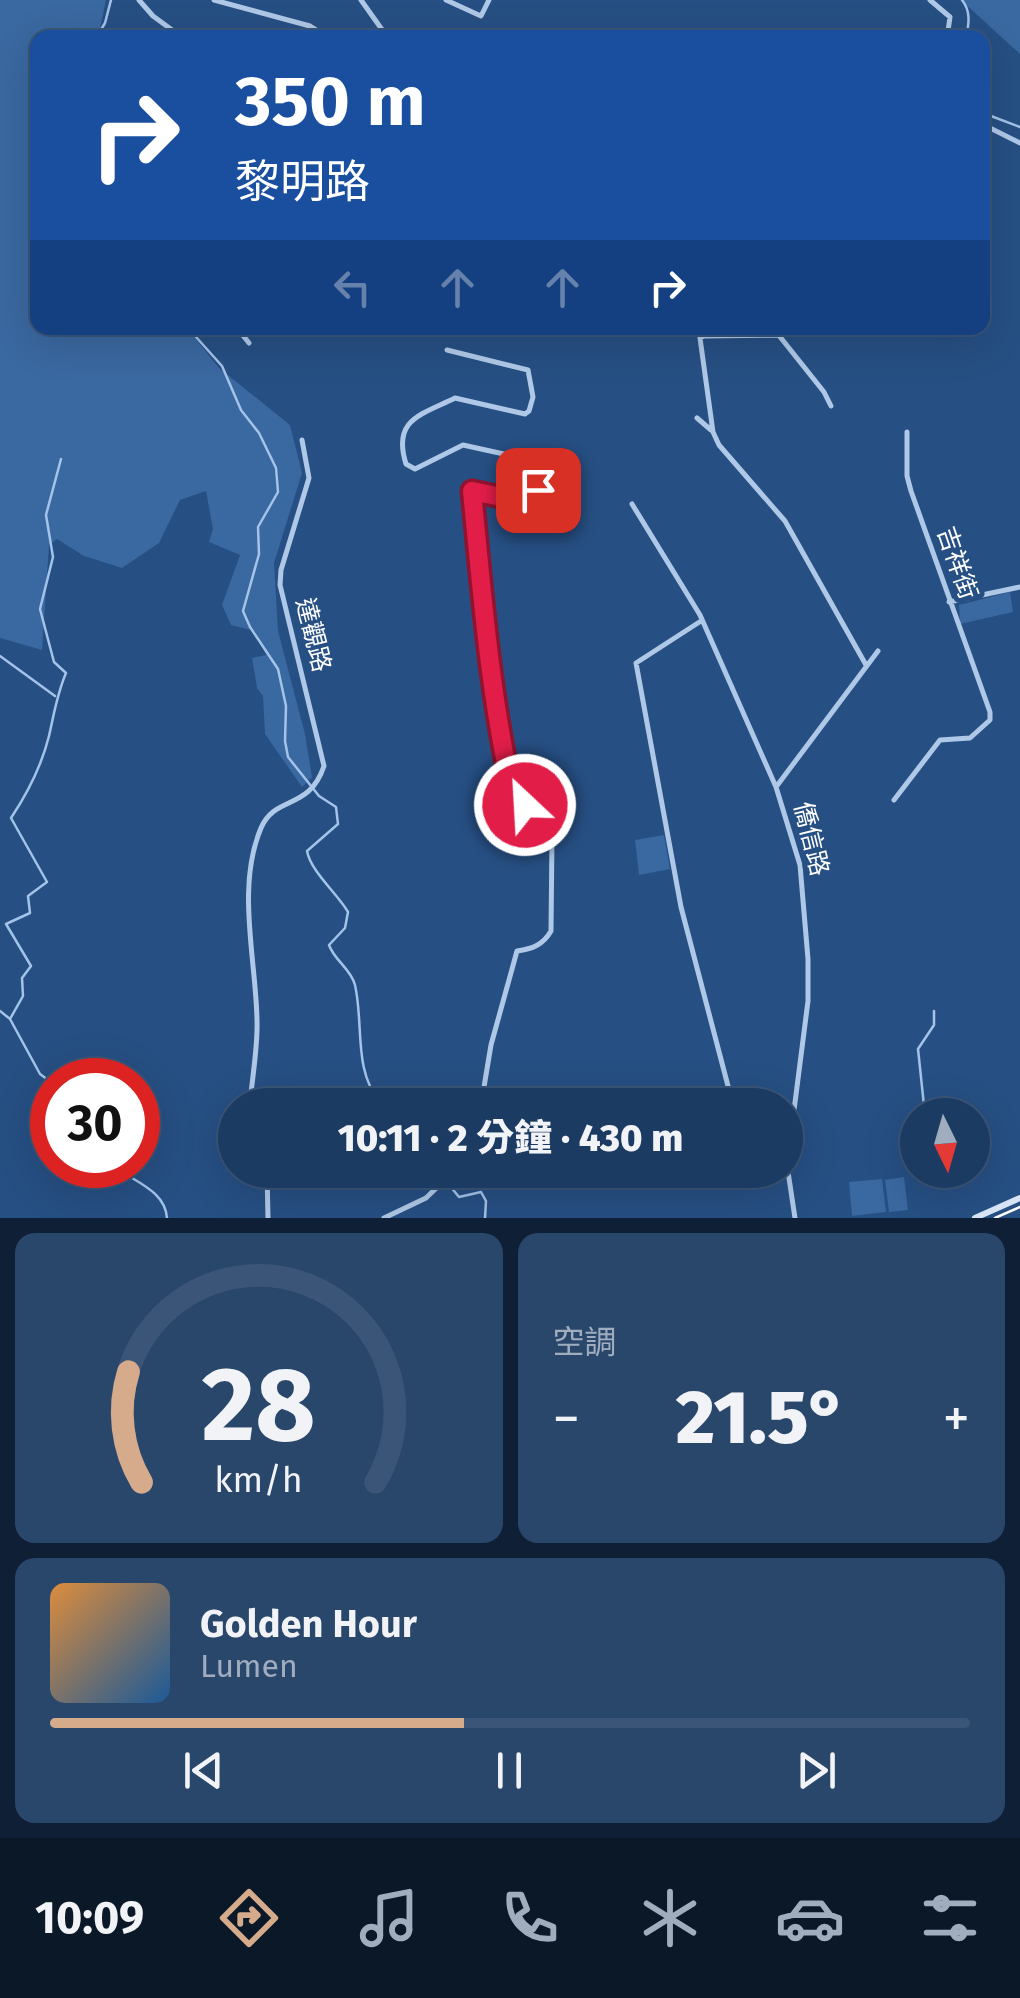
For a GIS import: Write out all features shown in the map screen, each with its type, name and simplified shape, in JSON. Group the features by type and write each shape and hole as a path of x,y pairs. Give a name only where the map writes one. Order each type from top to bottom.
{"street":[{"path":"139,0 171,30"},
{"path":"214,0 316,30"},
{"path":"361,0 382,30"},
{"path":"446,0 480,16 489,0"},
{"path":"930,0 950,17 948,30"},
{"path":"990,128 1020,143"},
{"path":"243,335 249,343"},
{"path":"831,406 779,336 700,338 713,432 719,445 785,521 866,664"},
{"path":"447,350 528,370 533,397 532,408 525,414 454,398 408,422 401,436 406,464 415,469 464,445 531,460 538,472 538,490 526,502 472,491 503,755 517,806 536,815 550,813 553,820 547,828"},
{"path":"697,418 713,432"},
{"name":"吉祥街","path":"894,800 940,740 970,738 990,720 907,476 907,432"},
{"name":"達觀路","path":"252,1088 257,1029 249,900 254,850 262,824 275,810 303,798 319,781 324,766 280,585 309,478 302,440"},
{"name":"僑信路","path":"632,504 701,621 776,788 800,864 808,959 805,1033 797,1088"},
{"path":"949,602 1020,587"},
{"path":"701,621 636,663 681,907 729,1088"},
{"path":"776,788 878,651"},
{"path":"536,815 538,828 547,828"},
{"path":"484,1088 491,1045 517,951 532,949 546,940 551,931 552,846 547,828"},
{"path":"268,1218 269,1188"},
{"path":"384,1218 426,1198 437,1188"},
{"name":"僑信路","path":"790,1188 795,1218"},
{"path":"975,1218 1020,1198"}],"shaded area":[{"path":"0,0 106,0 100,30 30,30 30,335 193,335 219,368 290,425 302,473 274,563 278,631 312,777 302,787 265,734 263,696 257,688 252,658 266,655 255,631 231,625 222,605 240,555 209,542 213,529 206,491 180,500 159,543 122,568 84,556 57,539 49,545 42,650 0,638"},
{"path":"961,0 1020,0 1020,54"},
{"path":"1010,592 1013,612 960,624 959,605"},
{"path":"664,835 670,869 639,875 635,840"},
{"path":"900,1178 908,1210 889,1212 885,1180"},
{"path":"882,1179 886,1212 852,1216 849,1182"}],"waterway":[{"path":"101,30 111,0"},
{"path":"962,0 968,13 967,30"},
{"path":"990,115 1020,127"},
{"path":"194,335 222,366 241,410 259,433 276,468 278,492 258,527 259,554 243,611 278,669 286,706 288,757 319,796 336,807 338,824 307,851 314,867 348,912 345,928 329,945 355,985 363,1061 372,1088"},
{"path":"31,1058 10,1019 23,996 22,978 31,966 6,924 30,913 28,896 47,882 11,818 42,757 66,673 54,662 40,609 53,557 46,515 61,459"},
{"path":"0,656 55,696"},
{"path":"0,1011 10,1019"},
{"path":"923,1098 918,1049 934,1025 934,1011"},
{"path":"147,1188 160,1200 167,1218"},
{"path":"452,1188 459,1197 481,1192 486,1201 485,1218"}],"tram line":[{"path":"995,1218 1020,1207"}],"route":[{"path":"525,805 513,796 503,755 472,491 526,502 538,490"}]}
